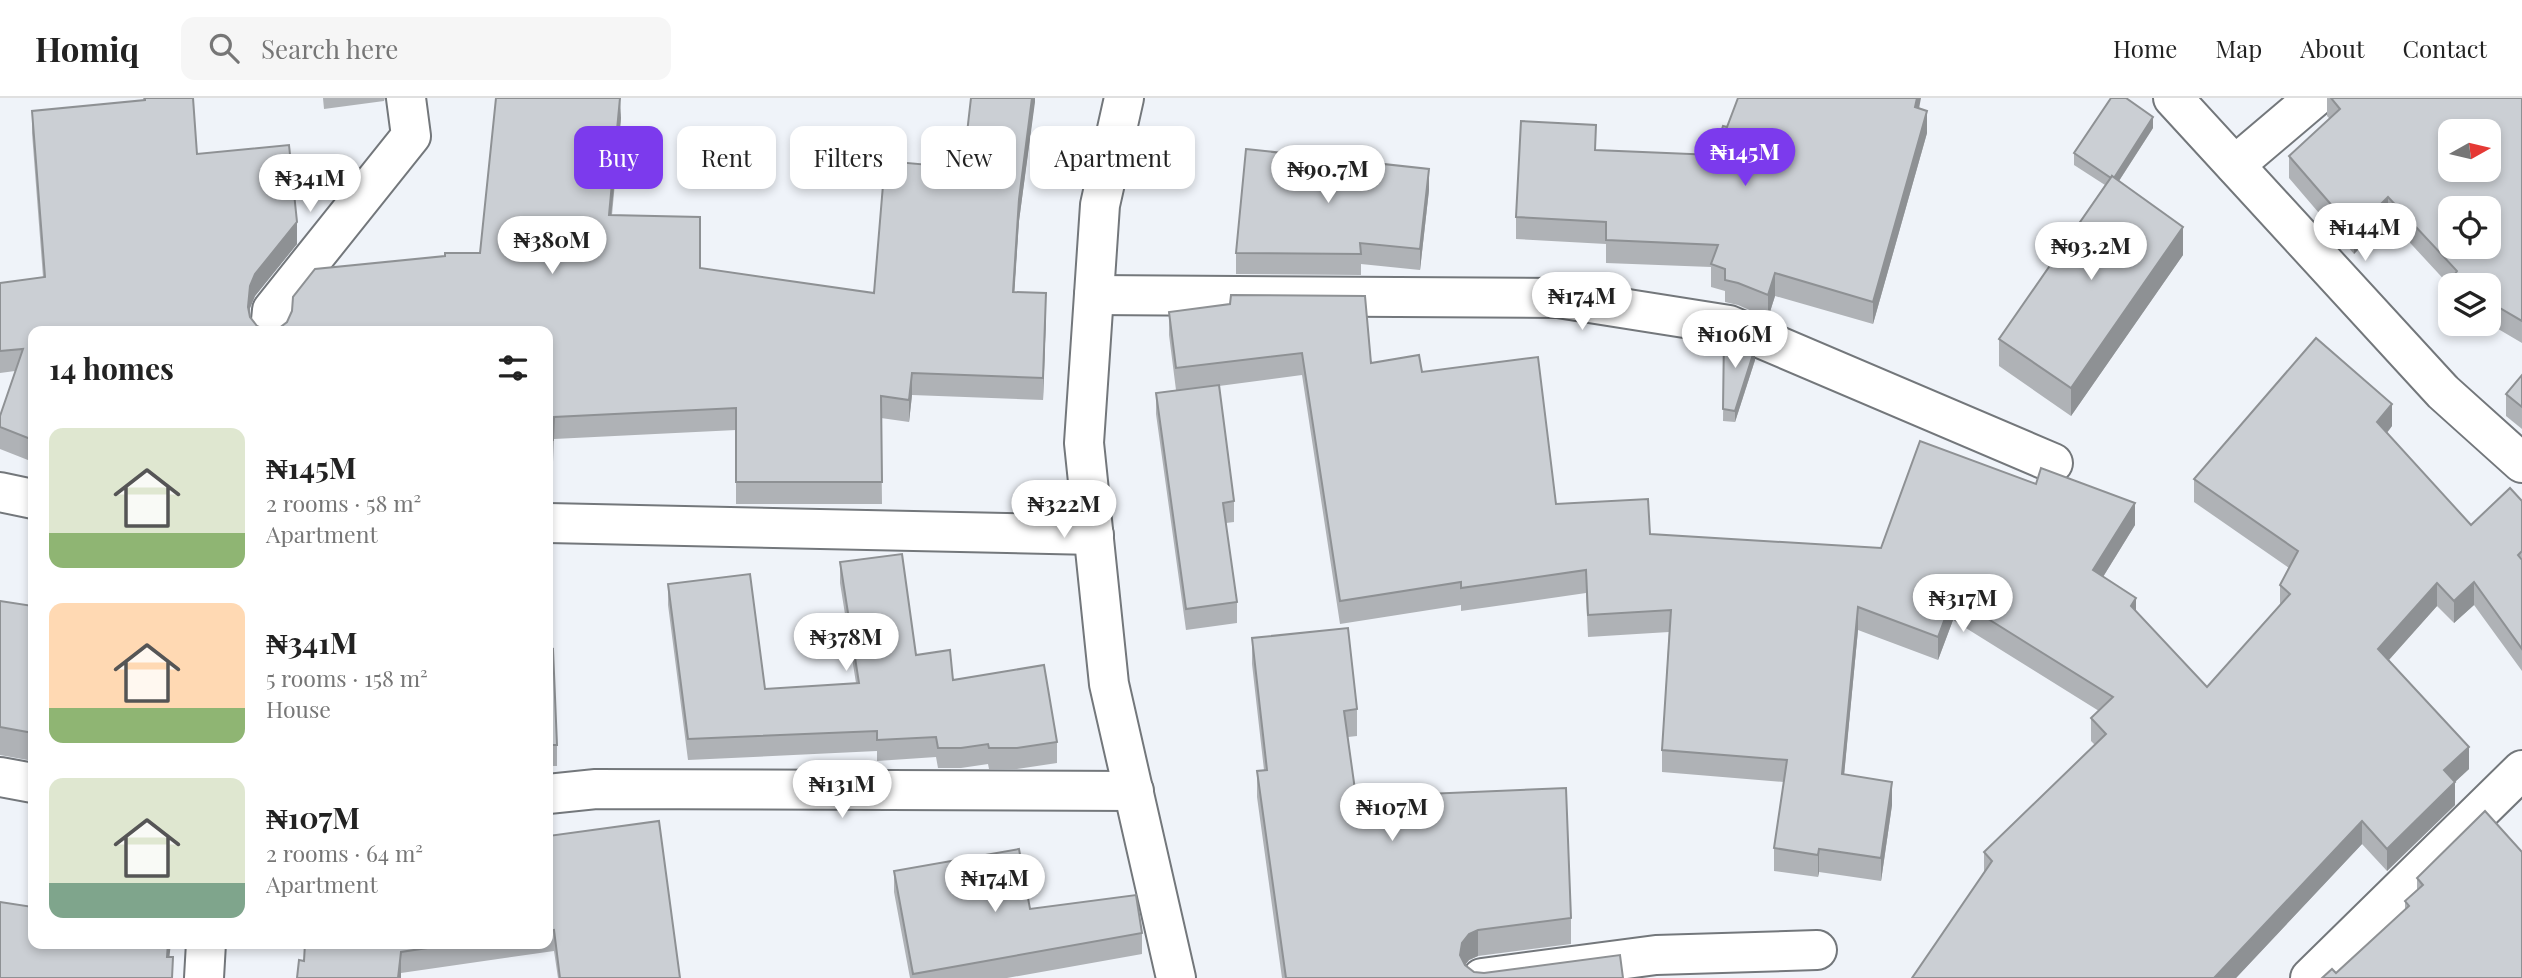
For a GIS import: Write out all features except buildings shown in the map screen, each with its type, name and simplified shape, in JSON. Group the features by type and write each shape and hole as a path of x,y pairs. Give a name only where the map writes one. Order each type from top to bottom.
{"street":[{"path":"270,326 272,310 411,136 406,98"},
{"path":"1124,98 1100,205 1084,443 1109,684 1176,978"},
{"path":"2173,98 2443,392 2522,463"},
{"path":"2235,165 2314,98"},
{"path":"1094,295 1558,298 1729,325 2053,463"},
{"path":"0,492 28,498"},
{"path":"553,523 1094,535"},
{"path":"2310,978 2522,770"},
{"path":"0,777 28,782"},
{"path":"553,793 596,789 1135,791"},
{"path":"204,978 206,949"},
{"path":"1482,978 1656,955 1817,950"}]}
